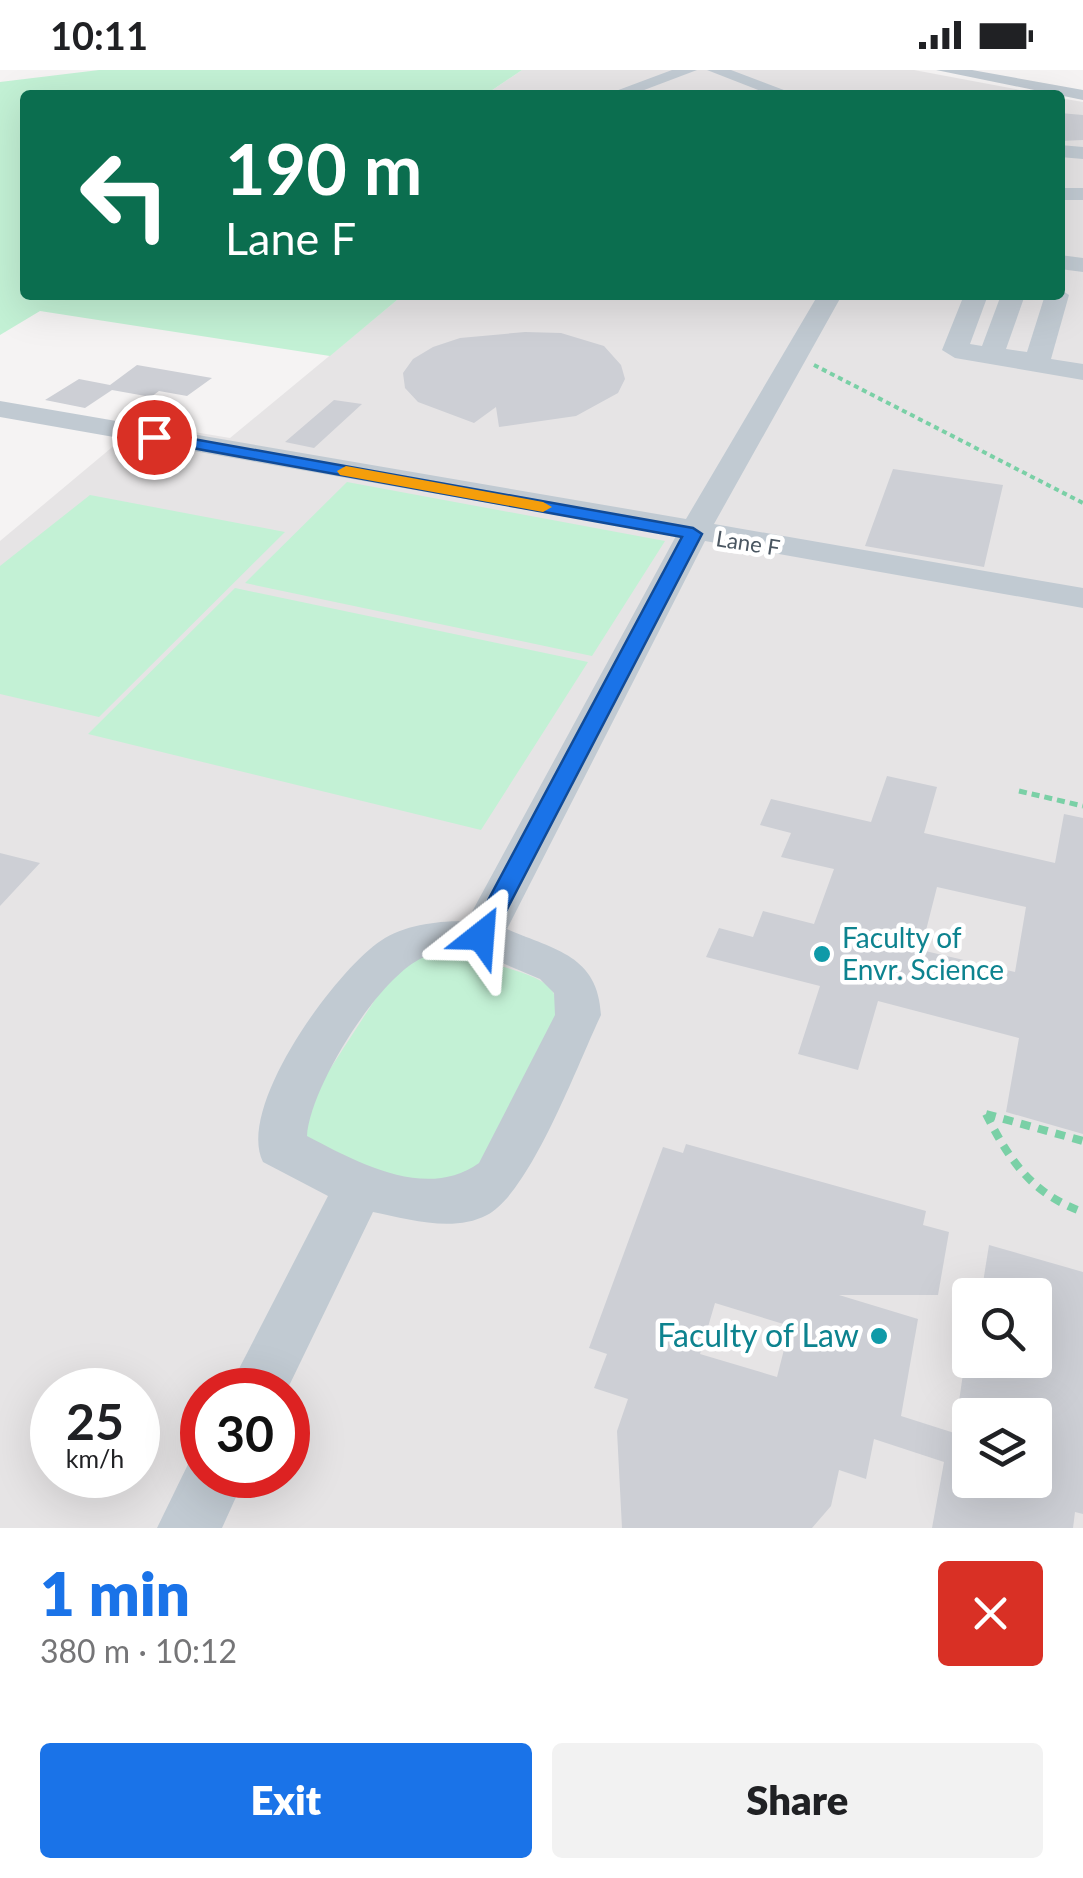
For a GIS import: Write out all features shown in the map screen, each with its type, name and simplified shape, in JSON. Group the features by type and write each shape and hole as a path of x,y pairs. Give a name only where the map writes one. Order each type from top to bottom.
{"street":[{"path":"629,90 688,70 742,90"},
{"path":"715,70 773,90"},
{"path":"944,70 1056,90"},
{"path":"1010,70 1028,85"},
{"path":"481,936 693,534 827,300"},
{"path":"974,300 955,350 1037,361 1043,366 1083,372"},
{"path":"991,355 1010,300"},
{"path":"1037,361 1055,300"},
{"name":"Lane F","path":"0,409 693,534 1083,598"},
{"path":"481,936 556,968 578,987 578,1015 497,1178 469,1199 425,1201 359,1187 281,1147 280,1123 292,1093 360,991 395,952 426,938 481,936"},
{"path":"269,1368 359,1187"},
{"path":"188,1528 203,1498"}],"path":[{"path":"796,356 1083,503"},
{"path":"1018,791 1083,806"},
{"path":"1083,1141 986,1114 1016,1174 1064,1206 1083,1212"}],"shaded area":[{"path":"522,70 914,70 1020,90 492,90"},
{"path":"1065,99 1083,102 1083,1528 0,1528 0,541 141,423 230,438 397,300 1065,300"}],"green space":[{"path":"99,70 522,70 492,90 20,90 20,300 397,300 330,356 40,311 0,335 0,82"},
{"path":"347,482 665,541 592,656 245,583"},
{"path":"90,495 285,532 99,717 0,694 0,566"},
{"path":"235,588 588,662 481,830 88,734"},
{"path":"424,953 472,960 528,975 551,989 556,1007 555,1019 489,1153 470,1170 449,1179 427,1181 380,1171 312,1143 301,1132 304,1109 393,972"}],"building":[{"path":"1065,113 1083,115 1083,140 1065,141"},
{"path":"561,333 604,346 621,365 625,379 618,393 576,416 499,427 496,407 474,423 418,402 405,388 403,373 413,359 433,347 460,338"},
{"path":"137,365 212,378 187,396 159,391 151,397 112,390 85,408 45,400 79,379 110,385"},
{"path":"334,400 362,404 314,448 285,442"},
{"path":"893,469 1003,485 984,567 865,546"},
{"name":"Faculty of Envr. Science","path":"887,776 937,787 924,833 1055,863 1064,814 1083,818 1083,1134 1006,1112 1019,1038 878,1001 858,1070 798,1054 820,986 706,957 719,928 753,937 763,911 814,924 834,869 781,857 791,833 760,825 771,799 871,822","holes":["937,887 1026,907 1015,972 921,950"]},
{"path":"0,853 40,863 0,906"},
{"name":"Faculty of Law","path":"686,1144 926,1211 923,1225 949,1232 938,1295 839,1295 918,1319 901,1416 952,1432 952,1498 1052,1498 1052,1398 959,1398 962,1378 1052,1378 1052,1278 984,1278 989,1245 1083,1272 1083,1514 1075,1512 1073,1528 932,1528 944,1462 874,1439 866,1479 839,1470 831,1506 812,1528 622,1528 617,1431 628,1399 594,1388 607,1354 589,1348 663,1147 683,1153","holes":["715,1303 790,1326 777,1377 700,1354"]}],"slow traffic":[{"path":"346,471 543,507"}],"place":[{"name":"Faculty of Envr. Science","path":"822,954"},
{"name":"Faculty of Law","path":"879,1336"}],"route":[{"path":"154,437 693,534 481,936"}]}
